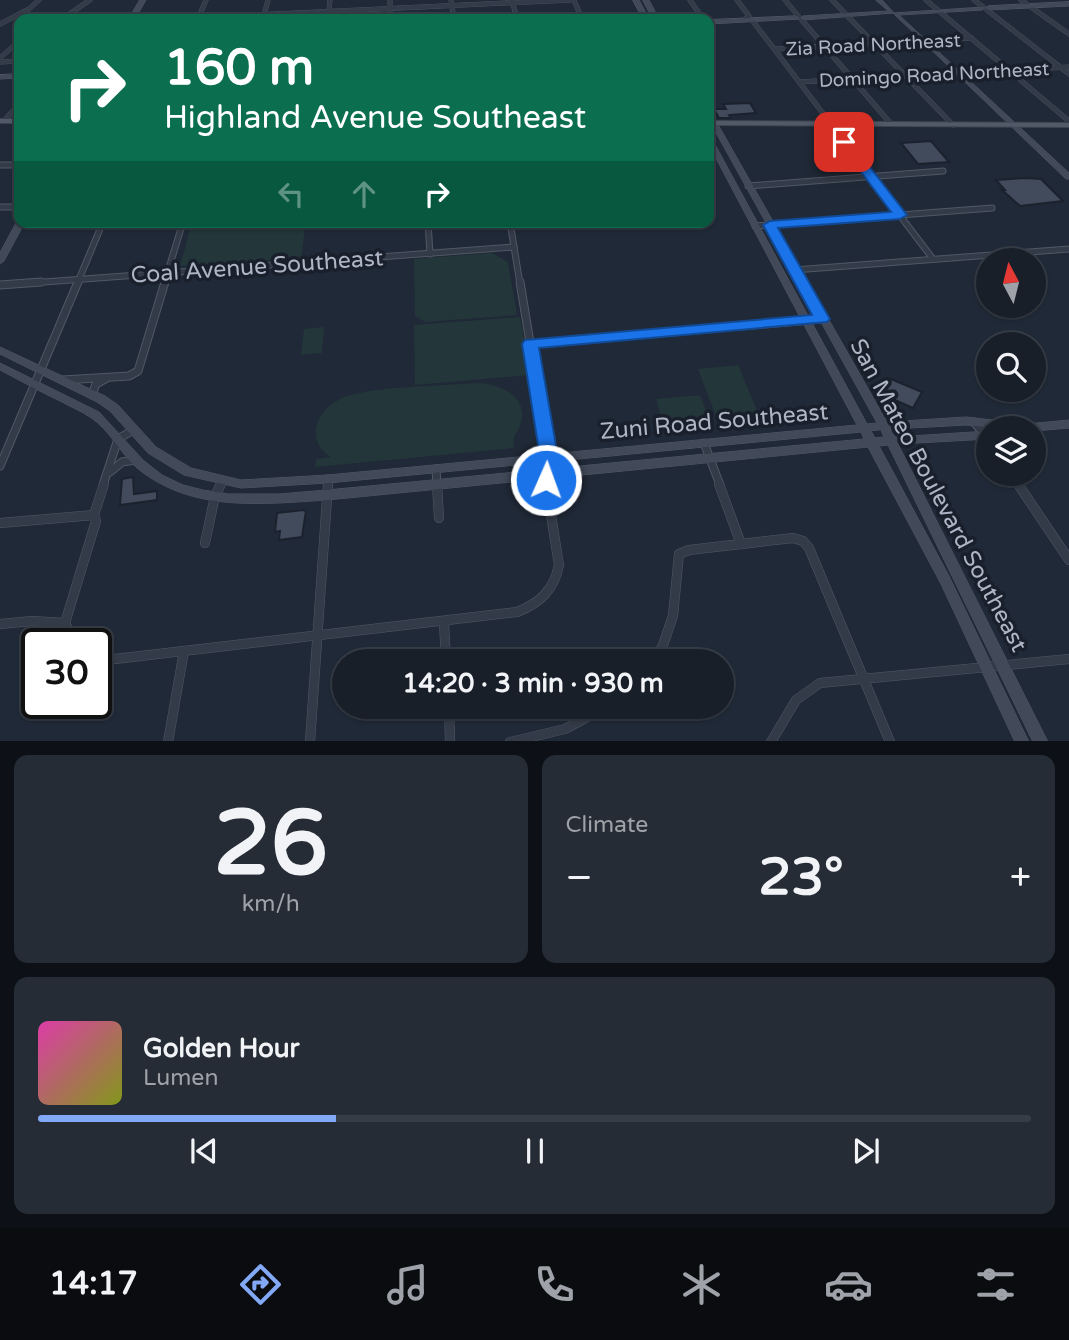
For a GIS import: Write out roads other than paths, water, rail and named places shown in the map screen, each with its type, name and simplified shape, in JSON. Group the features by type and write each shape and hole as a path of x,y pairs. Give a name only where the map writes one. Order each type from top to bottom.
{"main road":[{"path":"879,0 1069,177"},
{"path":"714,22 744,20 750,17 800,18 1030,6 1069,1"},
{"path":"714,126 1016,127 1069,123"},
{"path":"833,127 953,125 1069,131"},
{"name":"San Mateo Boulevard Southeast","path":"714,129 884,426 888,440 1041,741"},
{"name":"San Mateo Boulevard Southeast","path":"714,160 755,226 945,580 1022,741"},
{"path":"0,261 18,228"},
{"name":"Zuni Road Southeast","path":"0,350 92,394 114,408 133,430 168,462 188,472 241,484 328,479 884,426 974,422"},
{"name":"Zuni Road Southeast","path":"0,366 95,415 154,476 174,485 215,496 273,499 327,495 888,440 976,437"},
{"name":"Zuni Road Southeast","path":"1046,426 1069,424"}],"street":[{"path":"19,14 39,0"},
{"path":"69,14 90,0"},
{"path":"329,12 330,0"},
{"path":"390,0 390,14"},
{"path":"307,14 452,3 573,0"},
{"path":"737,0 933,259"},
{"path":"785,0 891,124"},
{"path":"832,0 953,125"},
{"path":"926,0 1069,123"},
{"path":"974,0 1069,74"},
{"path":"1021,0 1069,34"},
{"name":"Zia Road Northeast","path":"775,49 972,38"},
{"path":"0,60 14,46"},
{"name":"Domingo Road Northeast","path":"799,82 1069,66"},
{"path":"1,124 14,110"},
{"path":"748,186 943,171"},
{"path":"755,226 992,208"},
{"path":"0,466 100,228"},
{"path":"62,380 135,374 181,228"},
{"path":"428,228 430,254"},
{"path":"112,659 523,611 537,604 553,588 559,565 545,474 549,457 511,228"},
{"name":"Coal Avenue Southeast","path":"0,285 346,256 430,254 514,247"},
{"path":"794,270 1069,249"},
{"path":"530,344 822,319"},
{"path":"92,394 96,384 110,377"},
{"path":"67,628 65,623 96,521 94,515 118,439 133,430"},
{"path":"704,443 741,544"},
{"path":"107,475 122,463 136,460"},
{"path":"436,469 439,519"},
{"path":"310,741 328,479"},
{"path":"205,543 215,496 222,481"},
{"path":"1020,486 1069,560"},
{"path":"0,523 94,515"},
{"path":"660,649 675,607 676,562 679,554 689,550 793,538 803,541 810,548 890,741"},
{"path":"0,624 32,621 65,623"},
{"path":"444,622 445,649"},
{"path":"168,741 184,651"},
{"path":"771,741 795,699 805,690 820,683 1069,659"},
{"path":"449,719 450,741"},
{"path":"510,741 533,739 565,729 584,719"}]}
